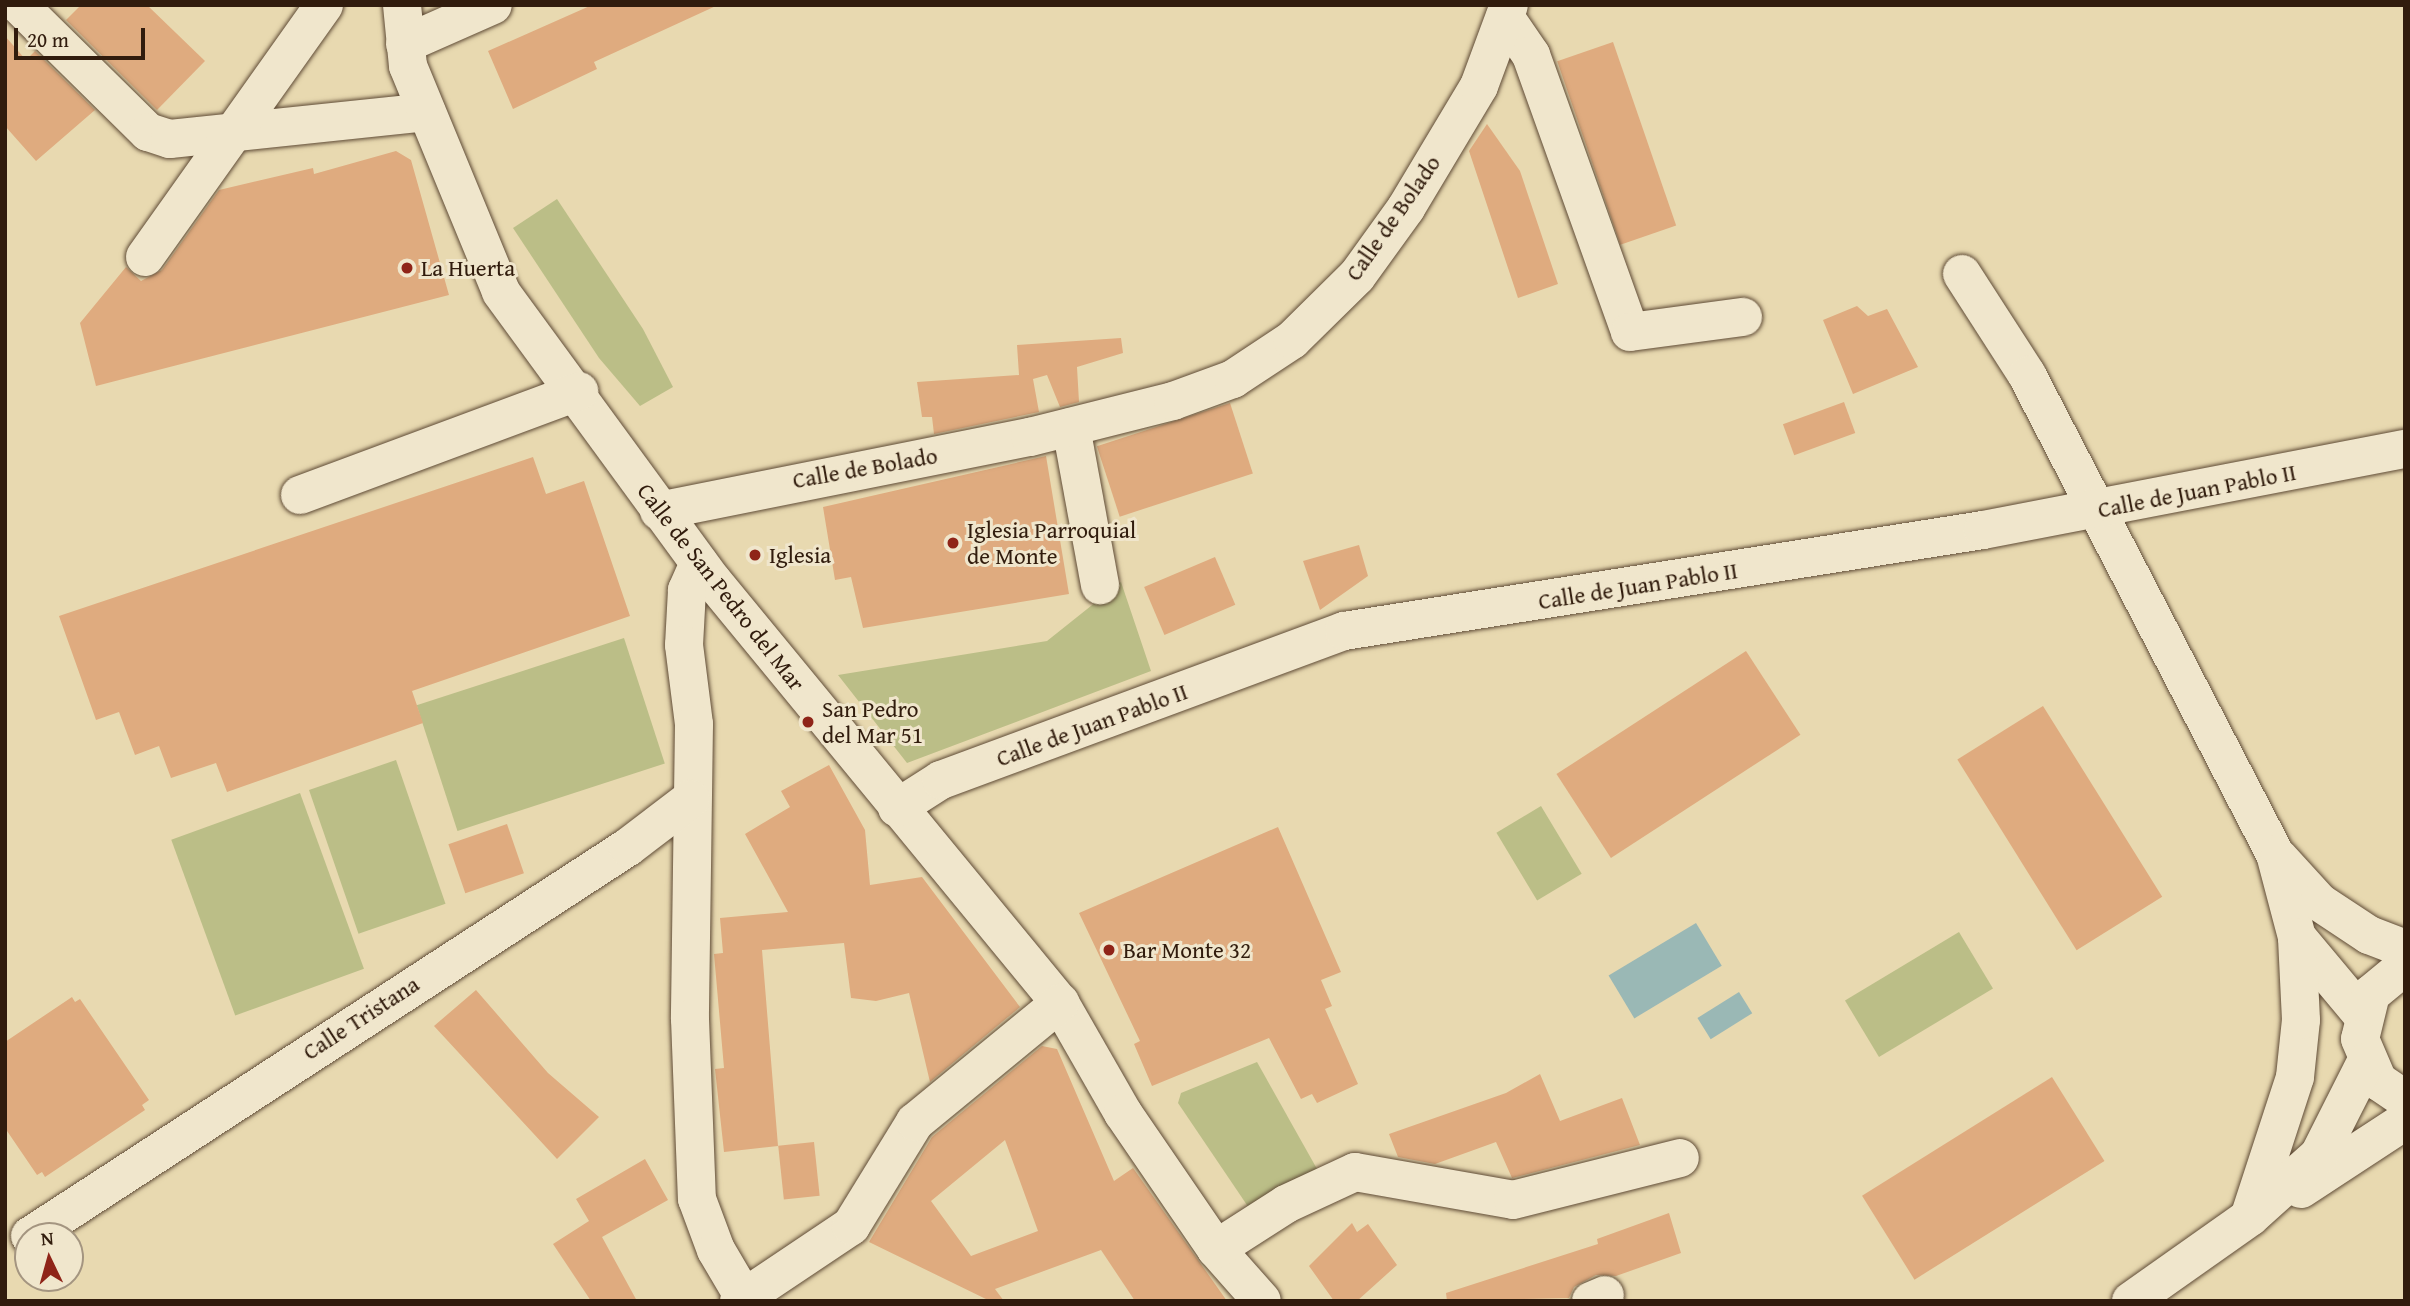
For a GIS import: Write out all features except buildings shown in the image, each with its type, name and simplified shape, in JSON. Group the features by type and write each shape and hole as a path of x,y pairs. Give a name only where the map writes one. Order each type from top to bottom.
{"street":[{"path":"19,5 148,132 170,139 428,112"},
{"path":"145,257 239,132 324,5"},
{"name":"Calle de San Pedro del Mar","path":"402,5 408,66 501,292 579,391 659,511 699,563 897,808 1060,1003 1123,1113 1216,1249 1262,1301"},
{"path":"405,44 493,5"},
{"name":"Calle de Bolado","path":"1507,11 1531,55 1630,332 1743,317"},
{"name":"Calle de Bolado","path":"659,511 1071,427 1233,379 1292,340 1357,276 1406,208 1479,86 1507,11"},
{"path":"1962,274 2027,375 2093,511 2275,854 2297,937 2301,1020 2295,1077 2250,1217"},
{"path":"300,495 579,391"},
{"path":"1071,427 1100,585"},
{"name":"Calle de Juan Pablo II","path":"897,808 942,780 1344,631 2093,511 2405,449"},
{"path":"699,563 687,590 685,615 694,724 690,1018 697,1199 716,1250 743,1300 851,1226 915,1122 1060,1003"},
{"name":"Calle Tristana","path":"52,1222 628,847 691,799"},
{"path":"2275,854 2319,902 2369,934 2405,949"},
{"path":"2297,937 2363,1016"},
{"path":"2405,966 2371,994 2363,1016 2366,1062 2378,1081 2405,1099"},
{"path":"2132,1301 2250,1217 2319,1155 2366,1062"},
{"path":"2250,1217 2327,1175 2405,1121"},
{"path":"1216,1249 1286,1204 1355,1172 1513,1200 1680,1158"}],"green space":[{"path":"557,199 643,329 673,387 640,406 599,358 513,228"},
{"path":"1121,582 1151,671 907,763 838,675 1047,641"},
{"path":"624,638 665,764 457,831 417,705"},
{"path":"396,760 445,904 358,934 309,790"},
{"path":"300,793 364,969 235,1016 171,840"},
{"path":"1541,806 1582,874 1537,900 1496,833"},
{"path":"1959,932 1993,989 1879,1057 1845,1001"},
{"path":"1257,1062 1321,1176 1251,1211 1178,1103 1181,1093"}],"water":[{"path":"1696,923 1722,966 1634,1018 1609,976"},
{"path":"1739,992 1752,1013 1711,1039 1697,1018"}],"place":[{"name":"La Huerta","path":"407,268"},
{"name":"Iglesia Parroquial de Monte","path":"953,543"},
{"name":"Iglesia","path":"755,555"},
{"name":"San Pedro del Mar 51","path":"808,722"},
{"name":"Bar Monte 32","path":"1109,950"}]}
